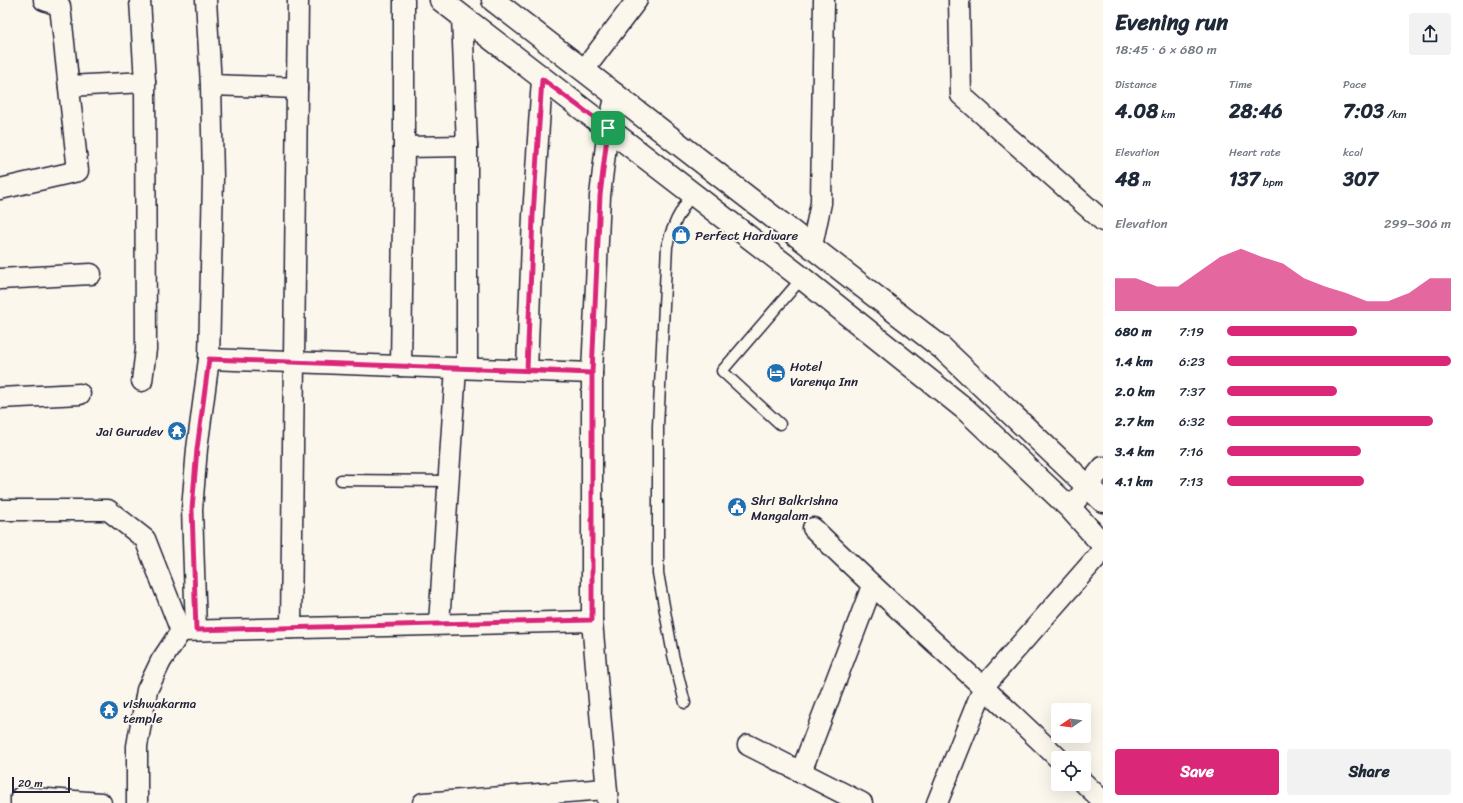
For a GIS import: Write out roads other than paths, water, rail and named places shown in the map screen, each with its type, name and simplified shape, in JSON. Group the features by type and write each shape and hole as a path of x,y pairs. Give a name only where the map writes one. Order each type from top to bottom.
{"main road":[{"path":"441,0 802,278 964,409 1070,508 1103,544"},
{"path":"493,0 942,348 1103,501"}],"street":[{"path":"140,0 145,82 146,349 142,381"},
{"path":"137,803 137,746 146,690 161,661 188,631 192,509 197,449 209,359 213,178 211,85 206,0"},
{"path":"292,628 298,0"},
{"path":"401,366 404,147 404,0"},
{"path":"584,70 637,0"},
{"path":"812,246 821,203 824,0"},
{"path":"959,0 961,95 1103,220"},
{"path":"0,189 78,171 69,86 54,2"},
{"path":"439,624 449,481 461,368 467,146 462,16"},
{"path":"527,370 533,216 542,79"},
{"path":"69,86 145,82"},
{"path":"211,85 297,88"},
{"path":"423,803 607,796 592,620 592,373 600,196 608,128 616,94"},
{"path":"404,147 467,146"},
{"path":"0,279 91,274"},
{"path":"209,359 592,373"},
{"path":"0,398 80,394"},
{"path":"1070,508 1103,467"},
{"path":"0,510 108,510 145,539 188,631"},
{"path":"813,528 872,586 984,686 1051,751"},
{"path":"937,803 984,686 1103,550"},
{"path":"801,772 872,586"},
{"path":"188,631 592,620"},
{"path":"748,745 862,803"},
{"path":"1091,790 1103,801"},
{"path":"21,803 21,797 101,803"}],"lane":[{"path":"685,703 673,655 659,578 658,426 667,246 672,225 680,210 693,194"},
{"path":"780,424 722,371 802,278"},
{"path":"341,480 449,481"}],"place":[{"name":"Perfect Hardware","path":"681,235"},
{"name":"Hotel Varenya Inn","path":"776,373"},
{"name":"Jai Gurudev","path":"177,431"},
{"name":"Shri Balkrishna Mangalam","path":"737,507"},
{"name":"vishwakarma temple","path":"109,710"}]}
